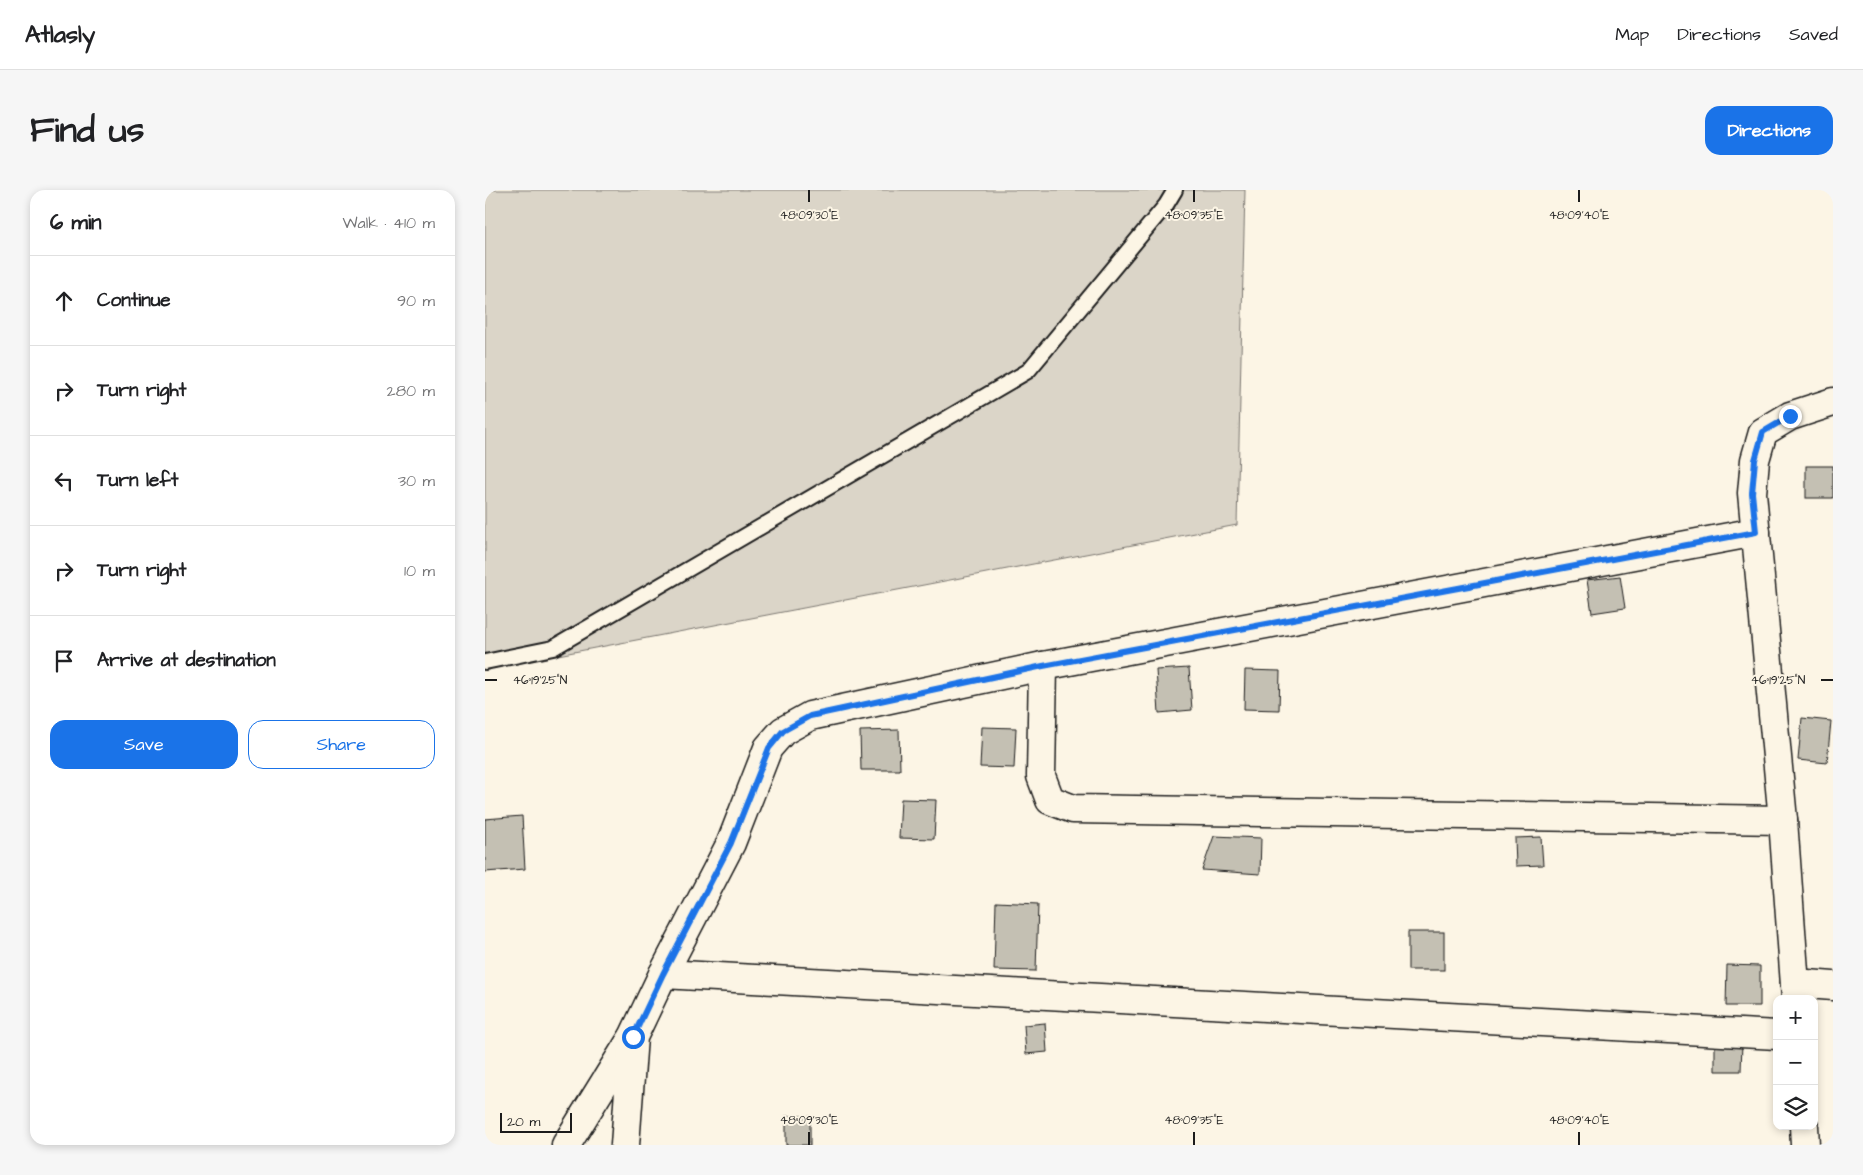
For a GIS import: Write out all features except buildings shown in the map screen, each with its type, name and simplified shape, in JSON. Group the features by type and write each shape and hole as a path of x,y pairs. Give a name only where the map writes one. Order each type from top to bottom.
{"street":[{"path":"1833,402 1790,416 1763,432 1755,460 1752,493 1783,820 1796,991 1833,986"},
{"path":"566,1145 633,1037 663,974 731,843 769,748 783,731 810,716 1043,666 1756,532"},
{"path":"1043,666 1041,776 1050,800 1073,809 1783,820"},
{"path":"663,974 1773,1035"},
{"path":"625,1145 633,1037"},
{"path":"1804,1130 1805,1145"}],"lane":[{"path":"485,662 553,648 1028,371 1166,205 1175,190"}],"shaded area":[{"path":"485,190 1245,190 1237,525 485,669"}],"route":[{"path":"633,1037 663,974 731,843 769,748 783,731 810,716 1020,670 1756,532 1752,493 1755,460 1763,432 1790,416"}]}
